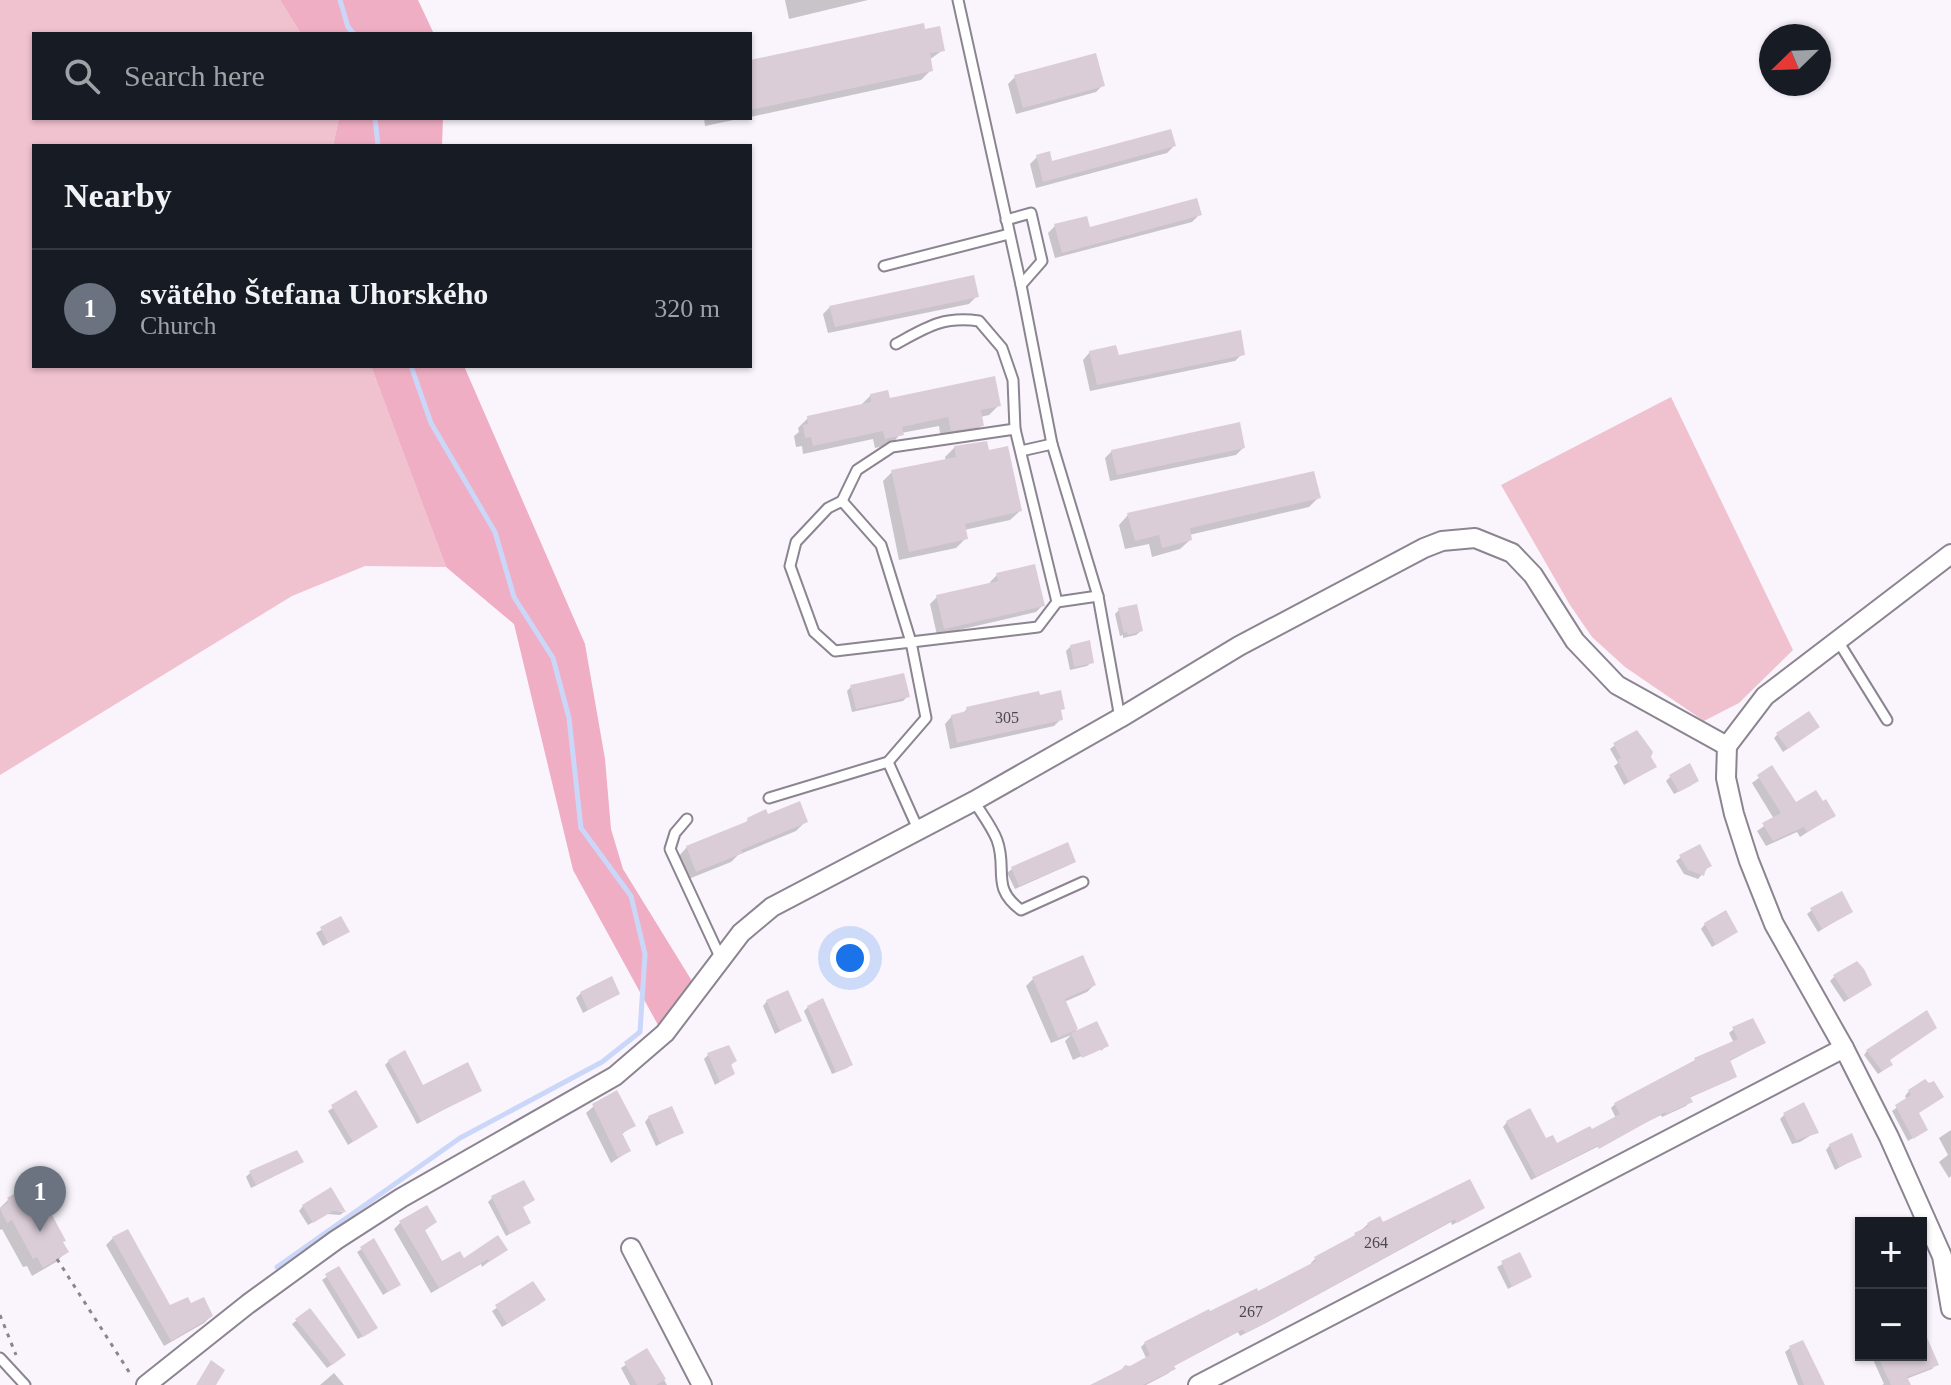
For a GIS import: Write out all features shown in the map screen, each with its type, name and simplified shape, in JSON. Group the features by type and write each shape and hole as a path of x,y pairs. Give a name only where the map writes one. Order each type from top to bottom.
{"street":[{"path":"146,1385 248,1304 336,1240 401,1198 615,1076 665,1033 741,933 772,907 974,801 1239,646 1424,548 1442,541 1475,538 1512,553 1533,575 1575,641 1617,685 1727,746"},
{"path":"1951,554 1765,696 1727,746 1726,778 1749,861 1774,924 1844,1048 1946,1253 1951,1309"},
{"path":"1198,1385 1844,1048"},
{"path":"631,1248 702,1385"}],"lane":[{"path":"958,0 1021,285 1052,444 1098,596 1120,718"},
{"path":"1006,220 1031,213 1042,261 1021,285"},
{"path":"884,266 1009,234"},
{"path":"896,344 931,324 956,318 979,321 1002,348 1013,380 1015,429 1057,602"},
{"path":"1015,429 892,447 857,470 842,501 828,508 796,542 790,566 814,632 835,651 1038,627 1057,602 1098,596"},
{"path":"1021,451 1052,444"},
{"path":"769,798 888,762 926,718 911,642 881,545 842,501"},
{"path":"1838,641 1887,720"},
{"path":"888,762 918,829"},
{"path":"974,801 998,841 1002,889 1009,901 1021,910 1083,882"},
{"path":"687,819 675,833 670,849 721,959"},
{"path":"0,1358 25,1385"}],"path":[{"path":"57,1259 137,1385"},
{"path":"0,1315 17,1359"}],"shaded area":[{"path":"0,0 280,0 300,32 32,32 32,120 339,120 333,144 32,144 32,368 372,368 446,567 365,566 292,596 0,775"},
{"path":"280,0 418,0 433,32 300,32"},
{"path":"339,120 443,120 442,144 333,144"},
{"path":"372,368 465,368 585,644 605,759 611,829 623,869 692,981 658,1025 573,870 514,624 446,567"},
{"path":"1671,397 1793,650 1739,703 1704,721 1625,667 1592,637 1570,605 1501,485"}],"building":[{"path":"924,23 925,29 940,26 945,51 930,53 933,71 752,110 752,60"},
{"path":"1096,53 1105,86 1023,108 1014,75"},
{"path":"1171,129 1176,146 1043,182 1036,155 1050,151 1052,161"},
{"path":"1197,198 1202,215 1062,253 1054,224 1087,216 1090,227"},
{"path":"974,275 979,297 835,327 829,306"},
{"path":"1241,330 1245,355 1097,385 1089,351 1116,345 1119,355"},
{"path":"995,376 1001,406 981,410 984,426 951,431 948,417 902,427 904,435 885,439 883,431 813,446 811,437 805,438 803,425 808,424 807,416 871,402 870,394 888,390 890,398"},
{"path":"1240,422 1245,448 1117,475 1111,450"},
{"path":"987,441 989,450 1008,446 1022,511 965,524 968,539 909,552 891,470 956,457 954,446"},
{"path":"1314,471 1321,498 1190,528 1192,540 1162,548 1159,535 1135,541 1127,513"},
{"path":"1035,564 1045,606 944,629 936,595 998,581 996,573"},
{"path":"1137,604 1143,631 1128,635 1124,633 1118,608"},
{"path":"1090,640 1094,663 1074,667 1070,645"},
{"path":"904,673 910,697 856,709 850,685"},
{"path":"1061,690 1065,709 1061,710 1063,720 957,743 951,715 967,711 966,707 1039,691 1040,695"},
{"path":"1809,711 1820,727 1788,749 1776,733"},
{"path":"1637,730 1653,752 1651,757 1657,767 1629,782 1617,760 1621,758 1613,743"},
{"path":"1690,763 1699,781 1679,792 1669,775"},
{"path":"1772,765 1796,802 1816,790 1823,801 1826,799 1836,816 1807,832 1804,827 1773,841 1762,823 1781,813 1757,775"},
{"path":"800,801 808,822 696,872 686,846 748,821 747,818 766,809 768,814"},
{"path":"1068,842 1076,862 1019,886 1011,867"},
{"path":"1700,844 1712,866 1706,869 1704,876 1688,870 1679,855"},
{"path":"1842,891 1853,912 1822,929 1810,908"},
{"path":"1726,910 1738,932 1716,945 1704,923"},
{"path":"341,916 350,932 328,943 320,927"},
{"path":"1083,955 1096,985 1065,999 1078,1029 1058,1038 1032,977"},
{"path":"1857,961 1872,985 1849,999 1833,975"},
{"path":"612,976 620,994 588,1010 580,992"},
{"path":"788,990 802,1021 780,1031 766,1000"},
{"path":"823,998 853,1065 836,1072 807,1006"},
{"path":"1927,1010 1937,1028 1890,1060 1893,1065 1882,1071 1866,1050"},
{"path":"1753,1018 1766,1043 1730,1060 1737,1077 1690,1097 1693,1102 1665,1112 1599,1149 1597,1146 1536,1177 1506,1121 1530,1108 1546,1138 1553,1135 1557,1143 1590,1126 1592,1129 1620,1114 1614,1103 1694,1058 1738,1039 1732,1027"},
{"path":"1097,1021 1109,1046 1082,1058 1071,1033"},
{"path":"729,1045 737,1061 731,1064 735,1074 720,1082 707,1053"},
{"path":"405,1050 423,1085 468,1062 482,1091 421,1121 388,1060"},
{"path":"1925,1079 1929,1083 1934,1081 1944,1097 1919,1113 1928,1130 1913,1139 1895,1105 1911,1095 1908,1090"},
{"path":"356,1090 378,1127 353,1142 331,1105"},
{"path":"617,1090 636,1126 622,1133 631,1151 618,1158 592,1104"},
{"path":"1804,1102 1819,1133 1796,1140 1783,1113"},
{"path":"672,1106 684,1133 660,1143 648,1116"},
{"path":"1852,1133 1862,1157 1839,1167 1829,1144"},
{"path":"297,1150 304,1162 256,1185 249,1171"},
{"path":"1470,1179 1485,1208 1457,1223 1455,1219 1273,1319 1245,1333 1243,1329 1143,1385 1090,1385 1150,1355 1144,1342 1209,1309 1257,1288 1258,1291 1316,1261 1314,1257 1355,1235 1380,1216 1383,1222"},
{"path":"524,1180 535,1200 523,1207 531,1223 510,1234 491,1196"},
{"path":"31,1184 41,1202 44,1200 69,1252 43,1268 37,1257 33,1259 12,1220 7,1223 0,1209 9,1201 7,1198"},
{"path":"331,1187 346,1212 333,1211 313,1223 302,1205"},
{"path":"427,1205 437,1222 425,1230 442,1261 460,1251 464,1258 498,1235 508,1250 439,1288 399,1221"},
{"path":"128,1229 170,1305 188,1297 191,1303 204,1297 213,1316 171,1341 112,1237"},
{"path":"374,1238 401,1285 388,1292 360,1247"},
{"path":"1520,1252 1532,1277 1512,1287 1501,1261"},
{"path":"339,1266 378,1328 363,1337 325,1274"},
{"path":"533,1281 546,1300 507,1324 495,1305"},
{"path":"310,1308 346,1355 332,1365 295,1319"},
{"path":"1927,1338 1939,1365 1907,1377 1911,1385 1891,1385 1880,1361 1927,1361"},
{"path":"1803,1340 1825,1385 1804,1385 1789,1346"},
{"path":"647,1348 666,1379 656,1385 637,1385 624,1362"},
{"path":"211,1360 225,1370 216,1385 196,1385"}],"waterway":[{"path":"340,0 352,32"},
{"path":"375,120 378,144"},
{"path":"277,1267 460,1138 602,1062 640,1032 645,954 631,896 581,828 569,718 553,658 514,597 495,532 431,423 412,368"}],"place":[{"name":"svätého Štefana Uhorského","path":"40,1232"}]}
